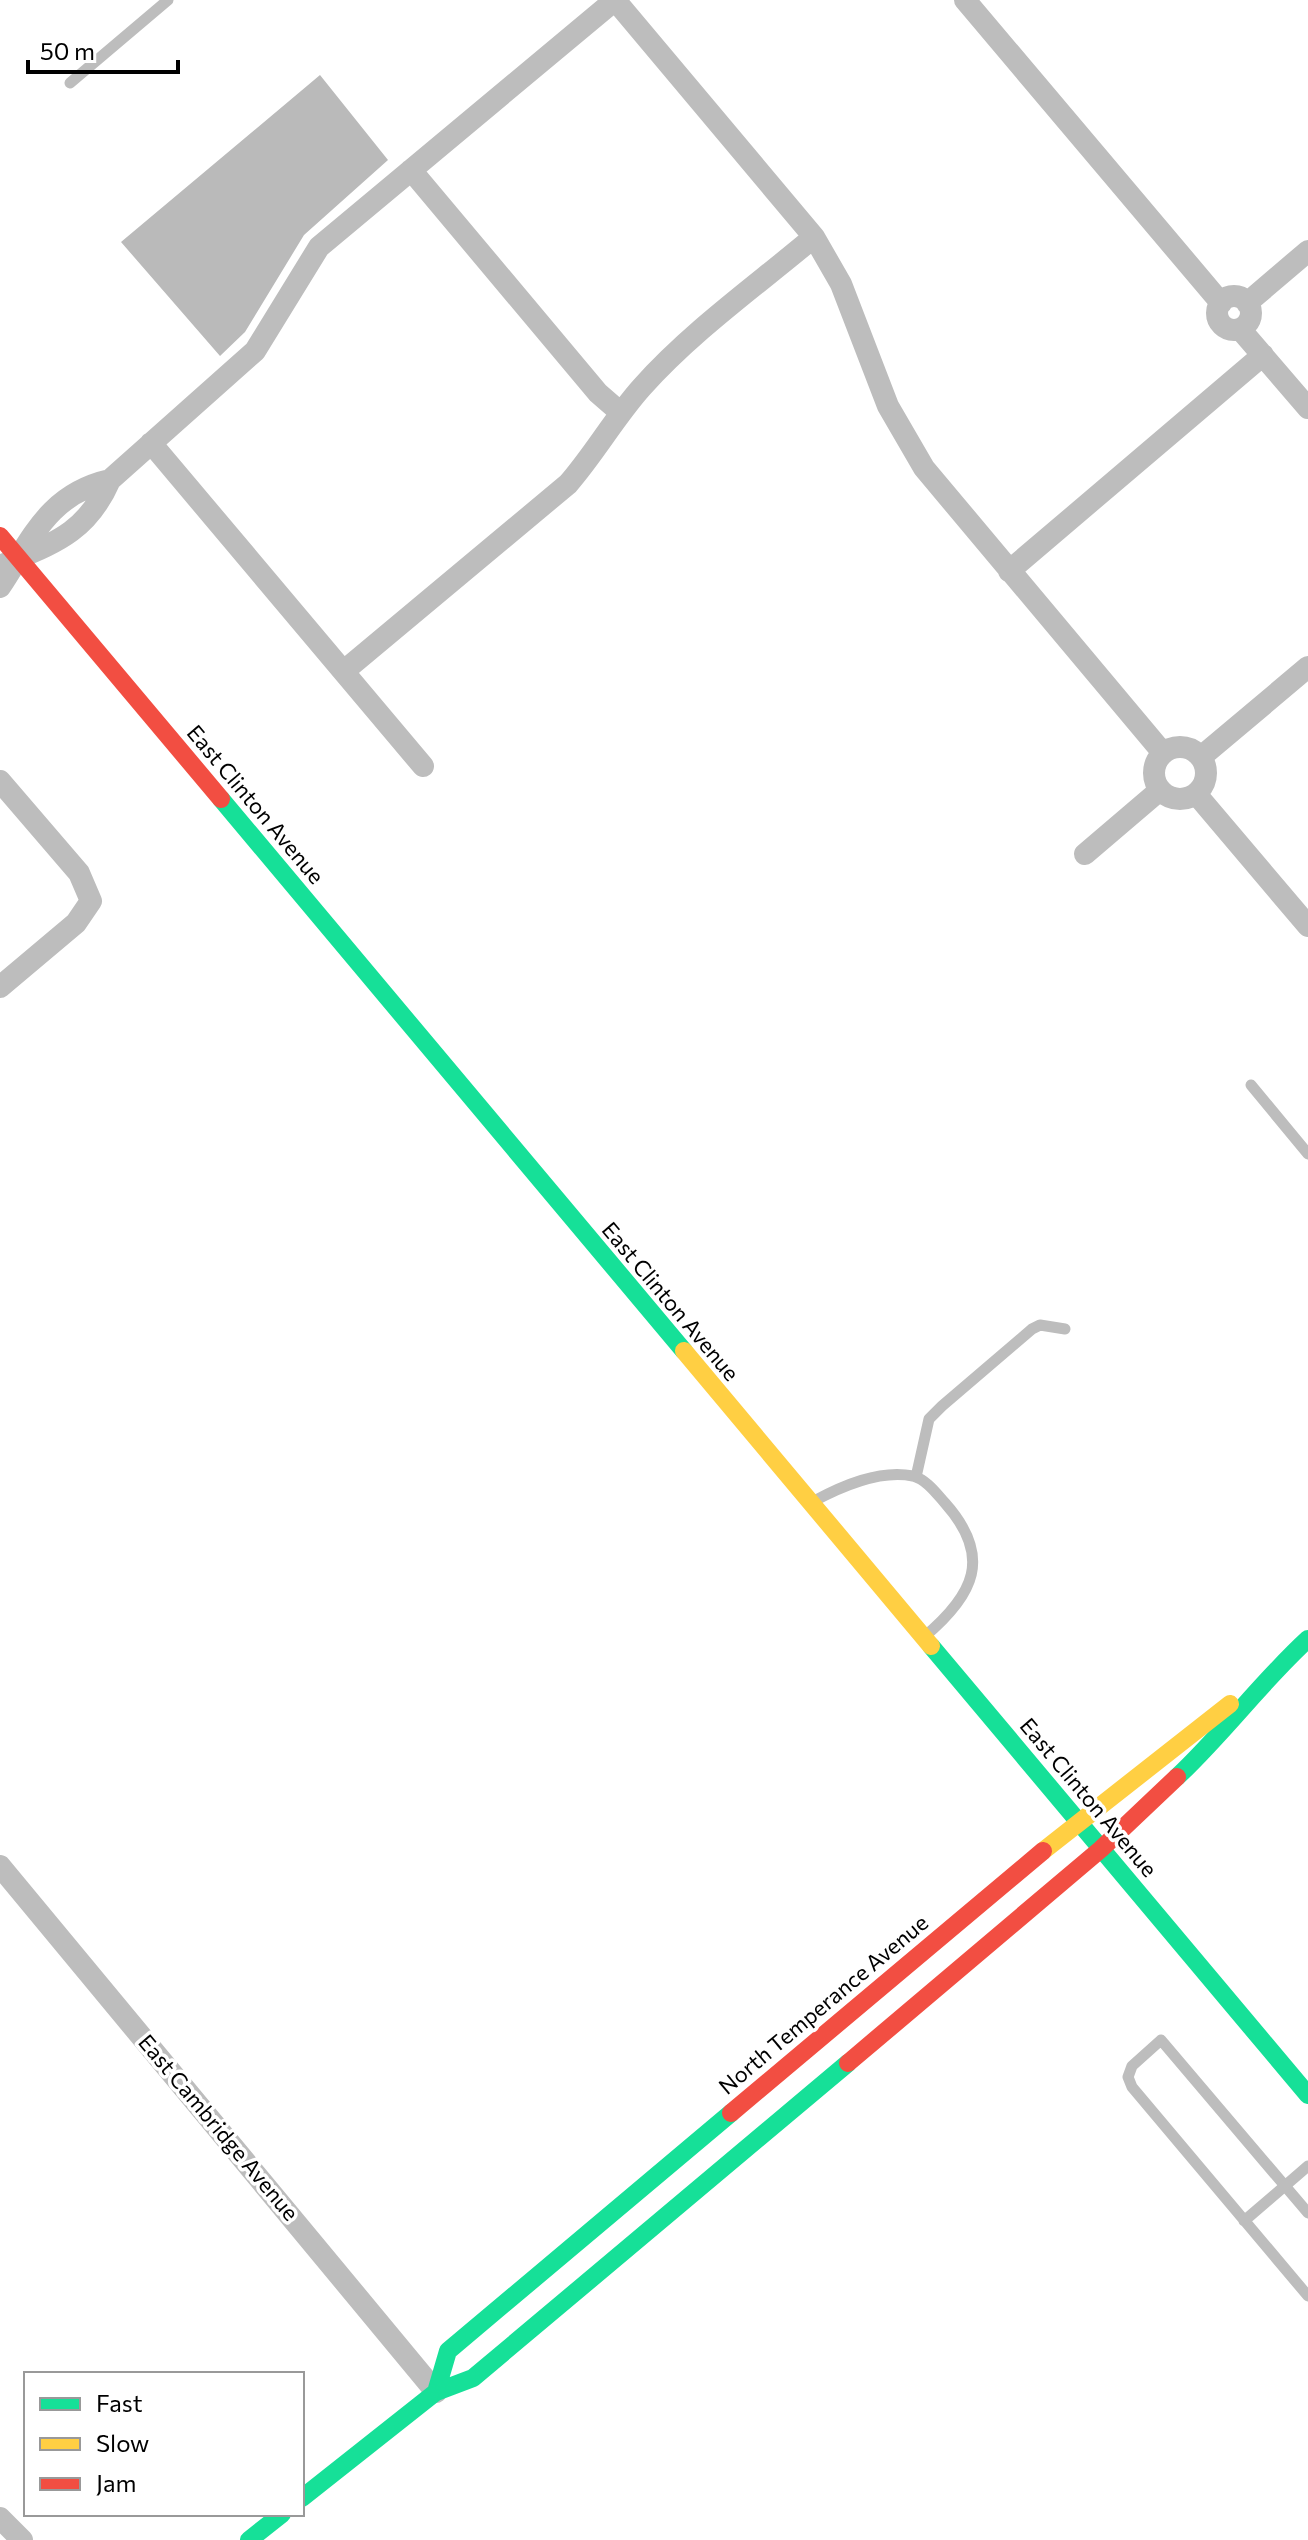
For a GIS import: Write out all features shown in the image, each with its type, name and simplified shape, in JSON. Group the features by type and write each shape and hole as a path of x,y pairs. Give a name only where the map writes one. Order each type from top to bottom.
{"main road":[{"name":"East Clinton Avenue","path":"0,536 10,562 1308,2095"},
{"name":"North Temperance Avenue","path":"436,2392 448,2351 1079,1823 1269,1675 1308,1639"},
{"name":"North Temperance Avenue","path":"304,2496 436,2392 473,2378 1101,1849 1207,1749 1269,1675"},
{"path":"249,2540 279,2516"}],"street":[{"path":"0,587 10,562 36,525 82,486 110,480 255,351 319,247 615,0 814,237 841,284 888,406 906,441 1009,571 1163,753"},
{"path":"965,0 1221,303"},
{"path":"411,170 598,393 621,413"},
{"path":"344,671 568,484 597,451 621,413 667,361 814,237"},
{"path":"1247,303 1308,251"},
{"path":"1247,303 1235,297 1221,303 1217,313 1221,323 1230,329 1240,329 1308,408"},
{"path":"1240,329 1250,316 1247,303"},
{"path":"1009,571 1263,355"},
{"path":"151,443 423,766"},
{"path":"1201,757 1308,667"},
{"path":"1187,748 1201,757 1207,772 1197,795 1181,800 1160,790 1155,767 1163,753 1187,748"},
{"path":"0,781 79,873 91,901 76,923 0,987"},
{"path":"1085,854 1160,790"},
{"path":"1197,795 1308,926"},
{"name":"East Cambridge Avenue","path":"0,1866 436,2392"},
{"path":"0,2518 22,2540"}],"lane":[{"path":"70,83 154,4 168,0"},
{"path":"1251,1085 1308,1154"},
{"path":"916,1477 929,1419 942,1406 1032,1329 1040,1325 1065,1329"},
{"path":"809,1503 857,1481 897,1475 916,1477 927,1483 963,1524 972,1545 971,1573 956,1606 923,1637"},
{"path":"1308,2213 1161,2040 1132,2066 1128,2077 1132,2087 1308,2296"},
{"path":"1244,2221 1308,2166"}],"shaded area":[{"path":"320,75 388,160 304,235 245,332 220,356 121,242"}],"traffic: fast":[{"path":"221,799 684,1351"},
{"path":"1177,1777 1308,1639"},
{"path":"931,1646 1308,2095"},
{"path":"304,2496 436,2392 473,2378 848,2063"},
{"path":"436,2392 448,2351 731,2113"},
{"path":"249,2540 279,2516"}],"traffic: slow":[{"path":"684,1351 931,1646"},
{"path":"1043,1851 1230,1704"}],"traffic: jam":[{"path":"0,536 221,799"},
{"path":"848,2063 1101,1849 1177,1777"},
{"path":"731,2113 1043,1851"}]}
